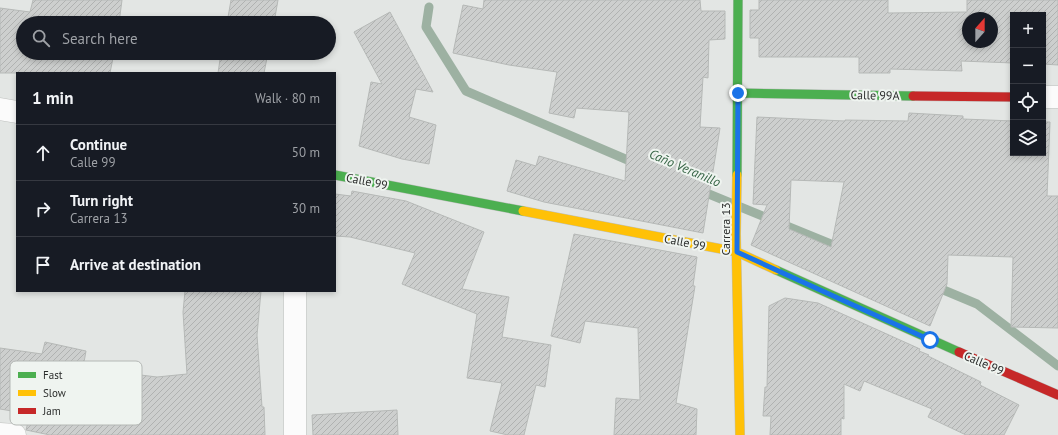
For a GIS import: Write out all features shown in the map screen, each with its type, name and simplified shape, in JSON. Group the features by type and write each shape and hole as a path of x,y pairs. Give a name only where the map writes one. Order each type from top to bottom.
{"street":[{"name":"Carrera 13","path":"738,0 736,234 740,435"},
{"name":"Calle 99A","path":"738,93 1010,96"},
{"path":"1046,97 1058,97"},
{"path":"0,109 16,112"},
{"name":"Calle 99","path":"336,175 737,252 930,340 1058,395"},
{"path":"295,292 295,435"},
{"path":"0,434 15,435"}],"building":[{"path":"33,0 122,0 120,16 16,16 16,60 113,60 110,72 0,73 0,8 30,12"},
{"path":"231,0 278,0 275,16 228,16"},
{"path":"484,0 700,0 701,11 725,11 725,39 709,40 708,78 703,77 700,127 720,128 703,233 544,202 507,191 516,160 536,166 539,156 625,181 629,112 576,108 574,118 549,113 557,72 509,65 453,53 463,5 483,9"},
{"path":"759,0 888,0 888,13 962,12 962,48 998,48 998,12 967,12 967,0 1058,0 1058,65 1046,64 1046,12 1010,12 1010,63 961,61 962,71 890,69 890,73 859,73 859,57 759,57 759,38 750,38 750,10 759,10"},
{"path":"390,12 433,92 416,89 409,117 436,125 429,164 402,159 359,146 371,82 382,84 354,32"},
{"path":"220,60 267,60 264,72 218,72"},
{"path":"909,113 963,116 963,119 1010,121 1010,156 1046,156 1046,122 1050,122 1047,196 1058,196 1058,328 1011,327 1013,257 948,255 947,284 930,326 751,245 767,205 753,204 757,117 908,121","holes":["791,180 844,182 831,247 789,229"]},
{"path":"352,191 406,201 484,232 462,289 509,297 502,337 551,345 545,387 536,385 524,435 508,435 490,431 502,383 467,378 477,314 402,284 415,253 350,237 336,236 336,194 351,196"},
{"path":"574,234 697,257 693,286 695,286 676,403 697,409 696,435 614,435 616,398 640,400 638,328 585,321 580,343 551,336"},
{"path":"185,292 261,292 257,335 262,407 264,407 265,435 50,435 26,430 27,425 142,425 142,375 157,377 187,374 183,312"},
{"path":"785,298 818,303 920,349 919,351 981,382 980,385 1019,405 1004,435 966,435 928,417 932,409 864,381 860,391 844,384 844,419 841,418 841,435 770,435 771,416 763,416 765,387 767,387 769,306"},
{"path":"45,342 86,351 84,361 10,361 10,411 0,409 0,348 42,354"},
{"path":"397,410 398,435 313,435 312,415"}],"waterway":[{"name":"Caño Veranillo","path":"429,7 426,27 466,91 637,164"},
{"name":"Caño Veranillo","path":"699,190 843,249"},
{"name":"Caño Veranillo","path":"934,286 977,304 1058,366"}],"traffic: fast":[{"path":"737,175 738,0"},
{"path":"738,93 913,96"},
{"path":"336,175 523,211"},
{"path":"776,270 959,352"}],"traffic: slow":[{"path":"737,175 736,234 740,435"},
{"path":"523,211 737,252 776,270"}],"traffic: jam":[{"path":"913,96 1010,97"},
{"path":"959,352 1058,395"}],"route":[{"path":"738,93 737,252 930,340"}]}
